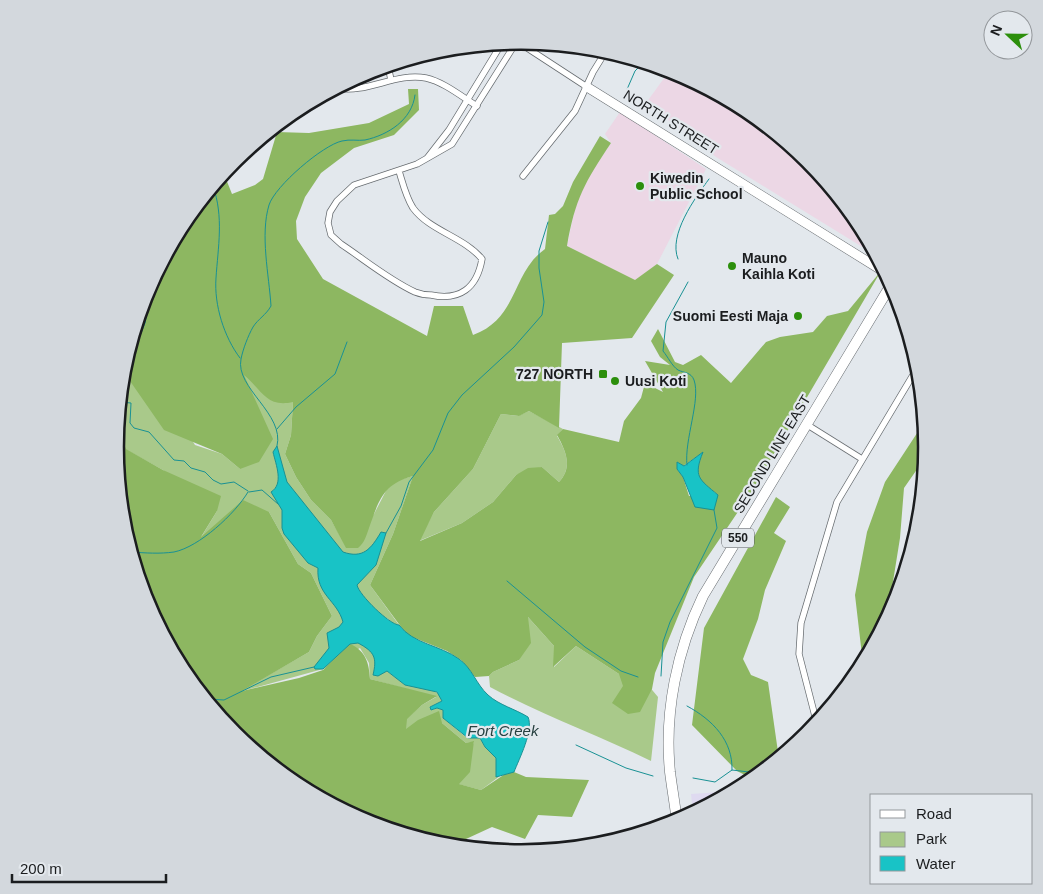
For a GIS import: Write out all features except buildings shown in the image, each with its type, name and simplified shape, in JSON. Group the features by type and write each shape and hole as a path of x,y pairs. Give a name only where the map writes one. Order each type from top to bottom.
{"highway":[{"name":"SECOND LINE EAST","path":"676,813 670,772 670,721 674,681 684,641 703,596 887,292"}],"street":[{"path":"399,171 408,198 414,209 426,220 475,251 482,259 475,280 457,296 445,298 417,293 341,244 331,235 328,222 330,212 337,201 354,185 399,171 427,159 452,144 512,50"},
{"name":"NORTH STREET","path":"531,50 875,266"},
{"path":"427,159 444,137 497,51"},
{"path":"523,176 575,111 592,72 601,58"},
{"path":"389,73 391,80"},
{"path":"351,89 391,80 425,78 436,81 477,106"},
{"path":"814,715 799,654 798,638 837,502 912,377"},
{"path":"806,424 862,460"}],"shaded area":[{"path":"665,77 697,91 742,117 783,149 820,185 852,226 865,248 716,157 646,103"},
{"name":"Kiwedin Public School","path":"620,112 706,169 657,264 635,281 567,246 577,199 590,174 611,143 605,134"},
{"path":"718,792 692,805 691,794"}],"green space":[{"path":"408,89 418,89 419,110 394,135 354,148 321,173 305,197 296,221 297,239 323,279 427,336 434,306 463,306 473,335 488,327 499,318 507,307 526,270 545,249 549,215 555,214 563,206 573,182 600,136 611,143 582,192 567,246 635,280 657,264 674,275 632,338 562,343 559,428 529,411 519,416 501,414 473,469 434,512 420,541 462,523 493,502 516,475 528,468 542,467 559,482 566,471 567,465 563,447 557,435 563,429 619,442 624,421 641,398 645,383 663,392 645,361 670,365 660,357 651,341 658,329 675,362 683,365 701,355 731,383 766,342 780,337 813,332 827,316 848,311 879,273 752,491 694,577 655,673 652,689 640,712 628,714 612,703 623,686 619,674 576,646 553,667 554,646 528,617 531,643 519,660 493,672 489,676 475,677 461,660 447,651 407,635 370,585 393,534 413,476 403,479 383,494 362,543 358,548 346,548 331,520 311,500 296,477 285,454 291,435 293,402 284,403 270,400 244,375 273,439 259,462 240,469 222,454 164,430 130,381 138,344 165,271 191,226 223,185 227,181 232,194 255,185 263,179 276,135 280,132 309,133 369,123 409,104","holes":["702,453 698,468 699,478 718,495 689,496 683,477 677,469 677,462 683,466"]},
{"path":"136,352 195,445 222,454 240,469 243,374 293,402 291,435 285,454 296,477 311,500 331,520 347,548 374,514 388,487 398,480 413,476 393,534 370,585 399,625 394,625 387,618 375,667 383,672 387,671 405,685 429,689 440,694 442,701 430,707 432,710 437,708 443,710 443,718 467,738 480,738 485,747 496,757 496,777 500,776 481,790 458,784 474,742 466,743 442,723 405,730 406,719 422,705 436,697 370,679 369,663 360,648 323,669 239,692 309,652 317,636 332,616 311,573 298,564 269,512 200,539 217,511 163,470 125,449 125,421 128,395"},
{"path":"529,411 563,429 557,436 563,447 567,465 566,471 559,482 542,467 516,475 493,502 462,523 419,541 434,512 473,469 501,414 518,416"},
{"path":"918,432 918,468 904,488 900,538 892,589 878,623 862,652 855,595 867,532 885,482"},
{"path":"124,443 126,449 163,470 221,496 217,511 201,537 243,500 269,512 298,564 311,573 332,616 317,636 309,652 242,691 299,678 323,670 350,644 360,650 366,658 370,679 437,696 422,705 407,719 406,729 418,720 439,711 442,723 466,743 474,741 470,772 459,784 481,790 505,774 514,772 526,777 589,780 572,817 538,815 525,839 492,827 464,840 419,830 370,814 323,791 301,777 280,762 241,728 223,709 191,668 165,623 155,599 138,550 132,524 125,473"},
{"path":"776,497 790,507 774,533 786,541 765,590 758,619 743,659 751,675 768,682 778,750 745,775 737,771 692,725 704,628"},
{"path":"527,616 554,646 554,667 576,646 619,674 648,685 658,697 651,761 490,687 489,676 493,672 519,660"}],"water":[{"name":"Fort Creek","path":"277,446 287,482 343,552 356,554 366,551 381,532 386,533 376,565 357,585 369,602 382,615 399,625 412,636 459,659 488,695 497,702 528,717 528,737 514,772 496,777 496,758 485,747 480,738 468,738 443,718 443,710 437,708 431,710 430,707 442,701 437,692 405,685 387,671 378,676 373,675 375,664 373,656 368,649 358,643 350,644 323,669 315,669 314,667 329,648 327,633 339,627 343,622 340,614 320,585 318,568 308,563 284,534 282,510 271,492 275,489 278,479 273,452"},
{"path":"703,452 698,472 702,481 718,495 714,510 695,507 683,477 677,469 677,462 684,466"}],"waterway":[{"path":"625,94 638,68"},
{"path":"277,446 278,434 274,423 245,380 241,370 241,359 249,334 271,306 265,242 266,217 269,205 273,197 290,177 323,150 342,141 374,138 398,125 409,112 415,95"},
{"path":"678,259 677,239 684,217 709,179"},
{"path":"215,195 219,221 216,278 218,310 229,340 240,358"},
{"path":"386,533 401,506 409,482 433,450 448,413 462,395 514,347 542,315 544,302 539,268 539,251 548,222"},
{"path":"687,465 696,388 693,377 678,370 663,351 666,322 688,282"},
{"path":"143,327 146,320"},
{"path":"277,429 296,407 335,374 347,342"},
{"name":"Fort Creek","path":"127,403 131,403 130,423 134,428 149,432 174,460 184,461 191,468 205,472 213,480 221,484 234,482 248,491"},
{"name":"Fort Creek","path":"249,492 262,490 278,504"},
{"path":"139,552 174,552 194,544 216,528 248,492"},
{"path":"661,676 663,642 670,622 717,528 714,510"},
{"path":"507,581 585,647 621,671 638,677"},
{"path":"215,700 224,700 271,677 314,667"},
{"path":"687,706 705,718 720,732 729,750 732,770"},
{"name":"Fort Creek","path":"576,745 626,768 653,776"},
{"name":"Fort Creek","path":"693,778 715,782 732,770 749,772"}],"place":[{"name":"Kiwedin Public School","path":"640,186"},
{"name":"Mauno Kaihla Koti","path":"732,266"},
{"name":"Suomi Eesti Maja","path":"798,316"},
{"name":"727 NORTH","path":"603,374"},
{"name":"Uusi Koti","path":"615,381"}]}
